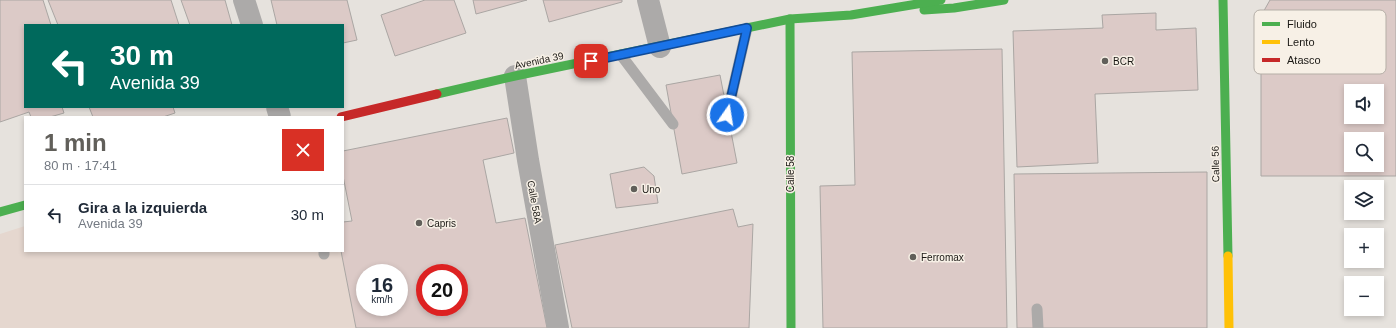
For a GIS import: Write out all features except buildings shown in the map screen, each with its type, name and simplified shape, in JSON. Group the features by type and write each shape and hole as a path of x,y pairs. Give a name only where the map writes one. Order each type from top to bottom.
{"main road":[{"name":"Avenida 39","path":"344,116 515,76 747,28 790,20 851,15 941,0"},
{"path":"851,15 954,8 1004,0"},
{"name":"Calle 56","path":"1223,0 1229,328"},
{"name":"Avenida 39","path":"790,20 827,8"},
{"name":"Calle 58","path":"790,20 791,328"},
{"path":"0,212 24,205"}],"street":[{"path":"244,0 252,24"},
{"path":"648,0 660,47"},
{"name":"Calle 58A","path":"515,76 528,160 558,328"}],"lane":[{"path":"727,115 747,28"},
{"path":"621,55 673,124"},
{"path":"1037,309 1038,328"}],"shaded area":[{"path":"24,226 24,252 341,252 356,328 0,328 0,234"}],"traffic: fast":[{"path":"437,94 515,76 790,19 851,15 941,0"},
{"path":"924,10 954,8 1004,0"},
{"path":"1223,0 1228,256"},
{"path":"790,19 791,328"},
{"path":"0,212 24,205"}],"traffic: slow":[{"path":"1228,256 1229,328"}],"traffic: jam":[{"path":"344,116 437,94"}],"place":[{"name":"BCR","path":"1105,61"},
{"name":"Uno","path":"634,189"},
{"name":"Capris","path":"419,223"},
{"name":"Ferromax","path":"913,257"}],"route":[{"path":"591,61 747,28 727,115"}]}
